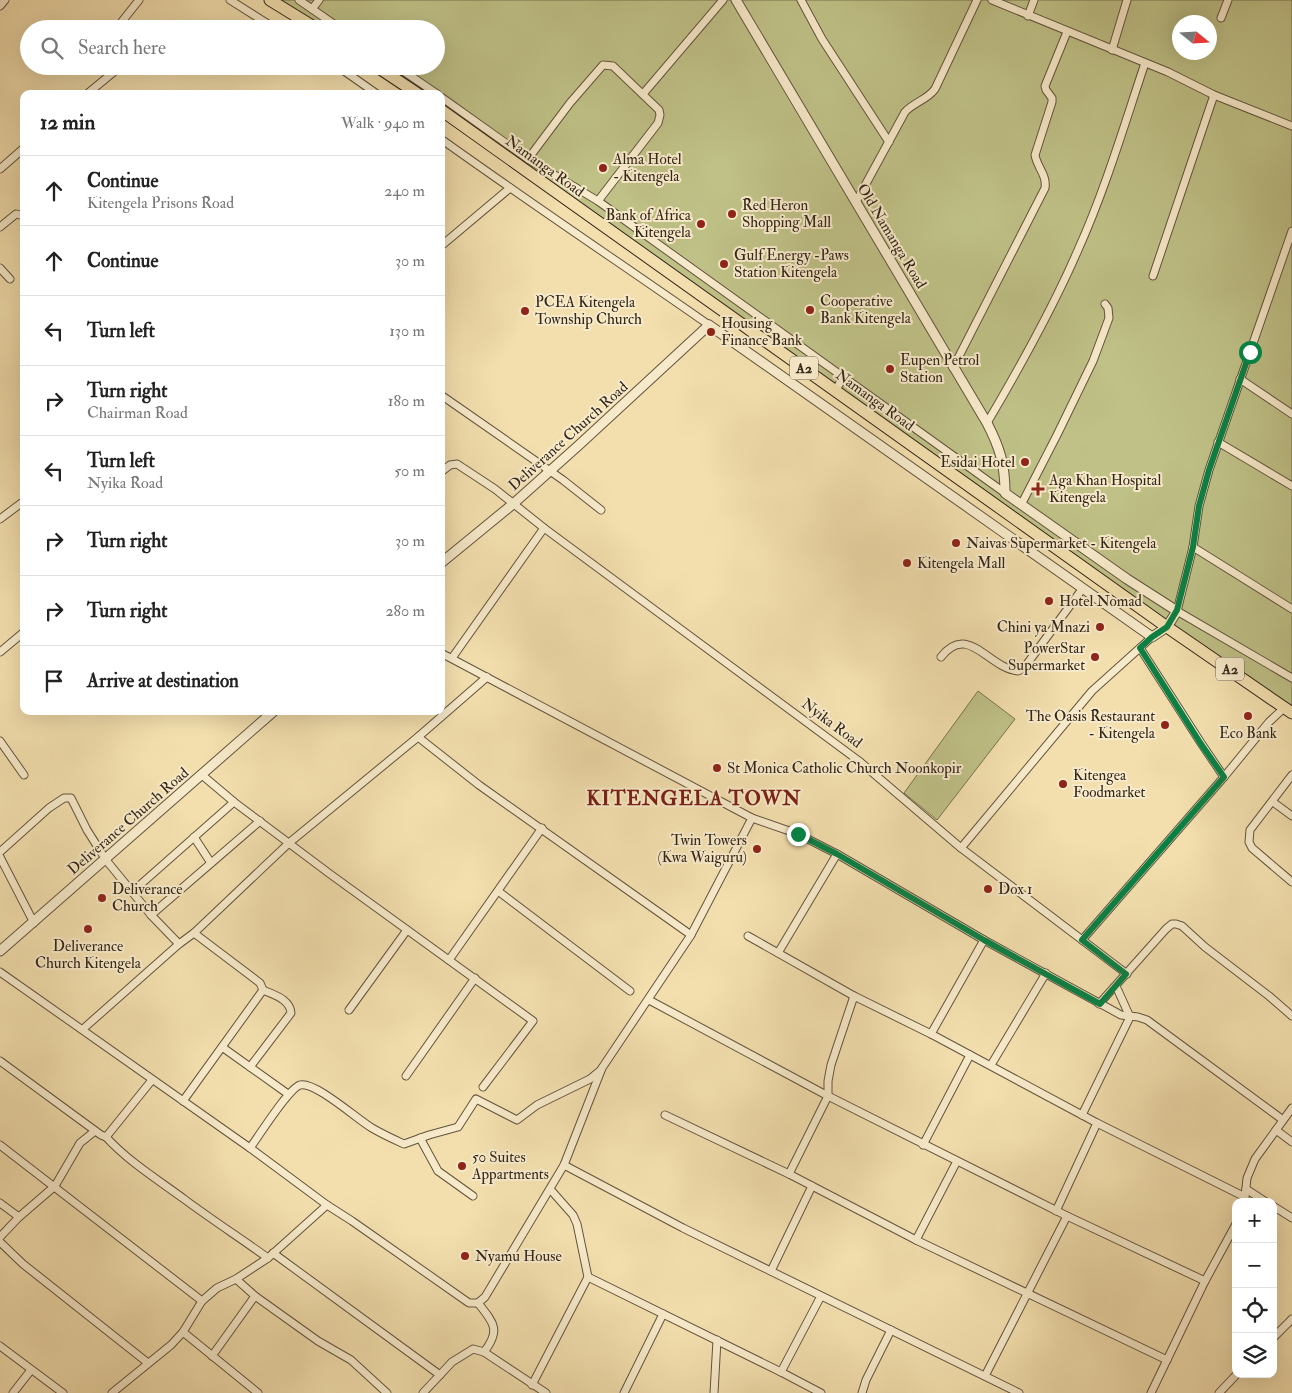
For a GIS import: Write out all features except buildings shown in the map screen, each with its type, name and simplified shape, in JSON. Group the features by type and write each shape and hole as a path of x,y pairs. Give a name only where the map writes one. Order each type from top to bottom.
{"highway":[{"path":"270,0 302,20"},
{"path":"390,75 412,90"},
{"name":"Namanga Road","path":"445,113 1167,627 1288,711"}],"street":[{"path":"0,6 5,0"},
{"path":"123,20 139,0"},
{"path":"230,0 262,20"},
{"path":"299,0 328,20"},
{"path":"312,9 318,0"},
{"path":"642,94 723,0"},
{"name":"Old Namanga Road","path":"737,0 953,368 988,423 998,443 1002,459 1004,493"},
{"path":"801,0 826,46 889,142"},
{"path":"856,202 905,112 910,106 931,95 935,89 977,0"},
{"path":"992,0 1145,63 1214,95 1292,126"},
{"path":"1028,16 1034,0"},
{"path":"1112,50 1127,0"},
{"path":"1221,18 1228,0"},
{"path":"953,368 1045,188 1045,178 1035,154 1052,102 1052,98 1045,86 1068,32"},
{"path":"988,423 1014,378 1078,249 1105,181 1145,63"},
{"path":"528,159 570,103 603,66 613,66 659,110 660,120 598,201"},
{"path":"92,90 109,75"},
{"path":"350,75 371,90"},
{"path":"409,75 431,90"},
{"path":"1153,276 1214,95"},
{"path":"445,100 528,159 598,201 1004,493 1127,579 1292,678"},
{"path":"445,142 595,245 1152,637"},
{"path":"0,168 20,151"},
{"path":"445,243 510,188"},
{"path":"0,227 16,214 20,215"},
{"path":"961,848 1092,691 1152,637 1167,627 1177,610 1193,547 1199,506 1218,442 1292,231"},
{"path":"0,268 10,279"},
{"path":"730,314 738,302"},
{"path":"1021,505 1058,435 1103,335 1109,313 1105,304"},
{"name":"Deliverance Church Road","path":"445,560 513,504 709,325"},
{"path":"836,390 843,377"},
{"path":"1240,379 1292,414"},
{"path":"445,398 575,489 601,510"},
{"path":"1218,442 1292,486"},
{"name":"Nyika Road","path":"445,469 453,464 461,465 859,761 961,848 1126,974"},
{"path":"0,519 20,503"},
{"path":"452,658 544,528"},
{"path":"1193,547 1292,609"},
{"path":"941,657 948,648 956,644 969,644 1002,666 1018,671 1024,668 1083,588"},
{"path":"0,652 20,637"},
{"path":"1140,648 1224,777"},
{"path":"445,655 752,818 798,834 837,854 984,940 1121,1016 1138,1016 1147,1020 1283,1120"},
{"path":"445,714 487,677"},
{"path":"1082,940 1224,777 1269,722 1288,711"},
{"name":"Deliverance Church Road","path":"0,951 270,715"},
{"path":"83,1029 194,932 290,842 443,715"},
{"path":"418,737 479,785 691,935"},
{"path":"0,741 24,775"},
{"path":"1292,774 1273,802 1250,830 1249,842 1256,852 1292,882"},
{"path":"202,775 234,802 533,1021 483,1087"},
{"path":"0,852 49,808 68,797 71,798 87,830 106,860 151,915 179,944"},
{"path":"132,892 234,802"},
{"path":"1273,802 1292,816"},
{"path":"0,972 83,1029 327,1205 352,1220 469,1303 478,1303 485,1297 564,1165 602,1068 691,935 752,818"},
{"path":"151,915 260,821"},
{"path":"449,960 542,828"},
{"path":"194,837 211,863"},
{"path":"778,953 837,854"},
{"path":"0,857 34,922"},
{"path":"498,891 630,991"},
{"path":"1100,1004 1166,929 1172,924 1176,924 1182,926 1204,947 1269,996 1292,1016"},
{"path":"348,1010 407,930"},
{"path":"194,932 260,983 264,990 287,1002 291,1007 291,1013 250,1067"},
{"path":"748,936 854,996 991,1065 1097,1123 1245,1196 1247,1178 1255,1159 1292,1108"},
{"path":"931,1034 984,940"},
{"path":"991,1065 1046,973"},
{"path":"406,1076 475,978"},
{"path":"1116,986 1130,1017"},
{"path":"183,1101 264,990"},
{"path":"789,1174 828,1096 831,1065 854,996"},
{"path":"648,1000 828,1096 1056,1211 1206,1282"},
{"path":"1082,1115 1130,1017"},
{"path":"222,1047 288,1094"},
{"path":"924,1144 970,1055"},
{"path":"0,1061 94,1131 106,1137 118,1150 138,1166 271,1256 440,1375"},
{"path":"250,1148 288,1094 300,1085 309,1085 336,1101 372,1128 404,1144 458,1127 476,1099 518,1120 537,1105 590,1079 602,1068"},
{"path":"106,1137 152,1080"},
{"path":"665,1115 789,1174 916,1240 1167,1360"},
{"path":"1056,1211 1097,1123"},
{"path":"1276,1130 1292,1142"},
{"path":"0,1237 19,1217 55,1186 80,1143 94,1131"},
{"path":"420,1138 438,1171 473,1196"},
{"path":"0,1145 202,1301"},
{"path":"916,1240 957,1161"},
{"path":"564,1165 683,1228 1020,1393"},
{"path":"770,1271 812,1186"},
{"path":"532,1385 588,1277 577,1224 573,1215 550,1189"},
{"path":"0,1203 19,1217"},
{"path":"112,1393 183,1332 202,1301 217,1288 236,1279 271,1256 327,1205"},
{"path":"1277,1209 1292,1218"},
{"path":"985,1376 1067,1216"},
{"path":"1151,1393 1232,1232"},
{"path":"0,1242 23,1264 148,1364"},
{"path":"588,1277 821,1393"},
{"path":"236,1279 255,1296 318,1341 351,1360 387,1393"},
{"path":"212,1356 255,1296"},
{"path":"781,1372 821,1296"},
{"path":"478,1303 489,1316 495,1328 494,1336 484,1352"},
{"path":"624,1393 663,1314"},
{"path":"1277,1334 1292,1319"},
{"path":"862,1393 866,1380 891,1330"},
{"path":"183,1332 257,1393"},
{"path":"714,1393 717,1340"},
{"path":"0,1346 63,1393"},
{"path":"423,1393 452,1362 473,1349 484,1352 546,1393"},
{"path":"13,1393 31,1370"},
{"path":"1219,1393 1233,1378"}],"green space":[{"path":"273,0 1292,0 1292,713 445,113 445,90 413,90 392,75 445,75 445,20 306,20"},
{"path":"978,691 1015,719 937,820 904,793"}],"place":[{"name":"Alma Hotel - Kitengela","path":"603,168"},
{"name":"Red Heron Shopping Mall","path":"732,214"},
{"name":"Bank of Africa Kitengela","path":"701,224"},
{"name":"Gulf Energy -Paws Station Kitengela","path":"724,264"},
{"name":"Cooperative Bank Kitengela","path":"810,310"},
{"name":"PCEA Kitengela Township Church","path":"525,311"},
{"name":"Housing Finance Bank","path":"711,332"},
{"name":"Eupen Petrol Station","path":"890,369"},
{"name":"Esidai Hotel","path":"1025,462"},
{"name":"Aga Khan Hospital Kitengela","path":"1038,489"},
{"name":"Naivas Supermarket - Kitengela","path":"956,543"},
{"name":"Kitengela Mall","path":"907,563"},
{"name":"Hotel Nomad","path":"1049,601"},
{"name":"Chini ya Mnazi","path":"1100,627"},
{"name":"PowerStar Supermarket","path":"1095,657"},
{"name":"Eco Bank","path":"1248,716"},
{"name":"The Oasis Restaurant - Kitengela","path":"1165,725"},
{"name":"St Monica Catholic Church Noonkopir","path":"717,768"},
{"name":"Kitengea Foodmarket","path":"1063,784"},
{"name":"Twin Towers (Kwa Waiguru)","path":"757,849"},
{"name":"Dox 1","path":"988,889"},
{"name":"Deliverance Church","path":"102,898"},
{"name":"Deliverance Church Kitengela","path":"88,929"},
{"name":"50 Suites Appartments","path":"462,1166"},
{"name":"Nyamu House","path":"465,1256"}],"district":[{"name":"KITENGELA TOWN","path":"694,798"}],"route":[{"path":"798,834 837,854 984,940 1100,1004 1126,974 1082,940 1224,777 1140,648 1167,627 1177,610 1193,547 1199,506 1209,470 1250,352"}]}
